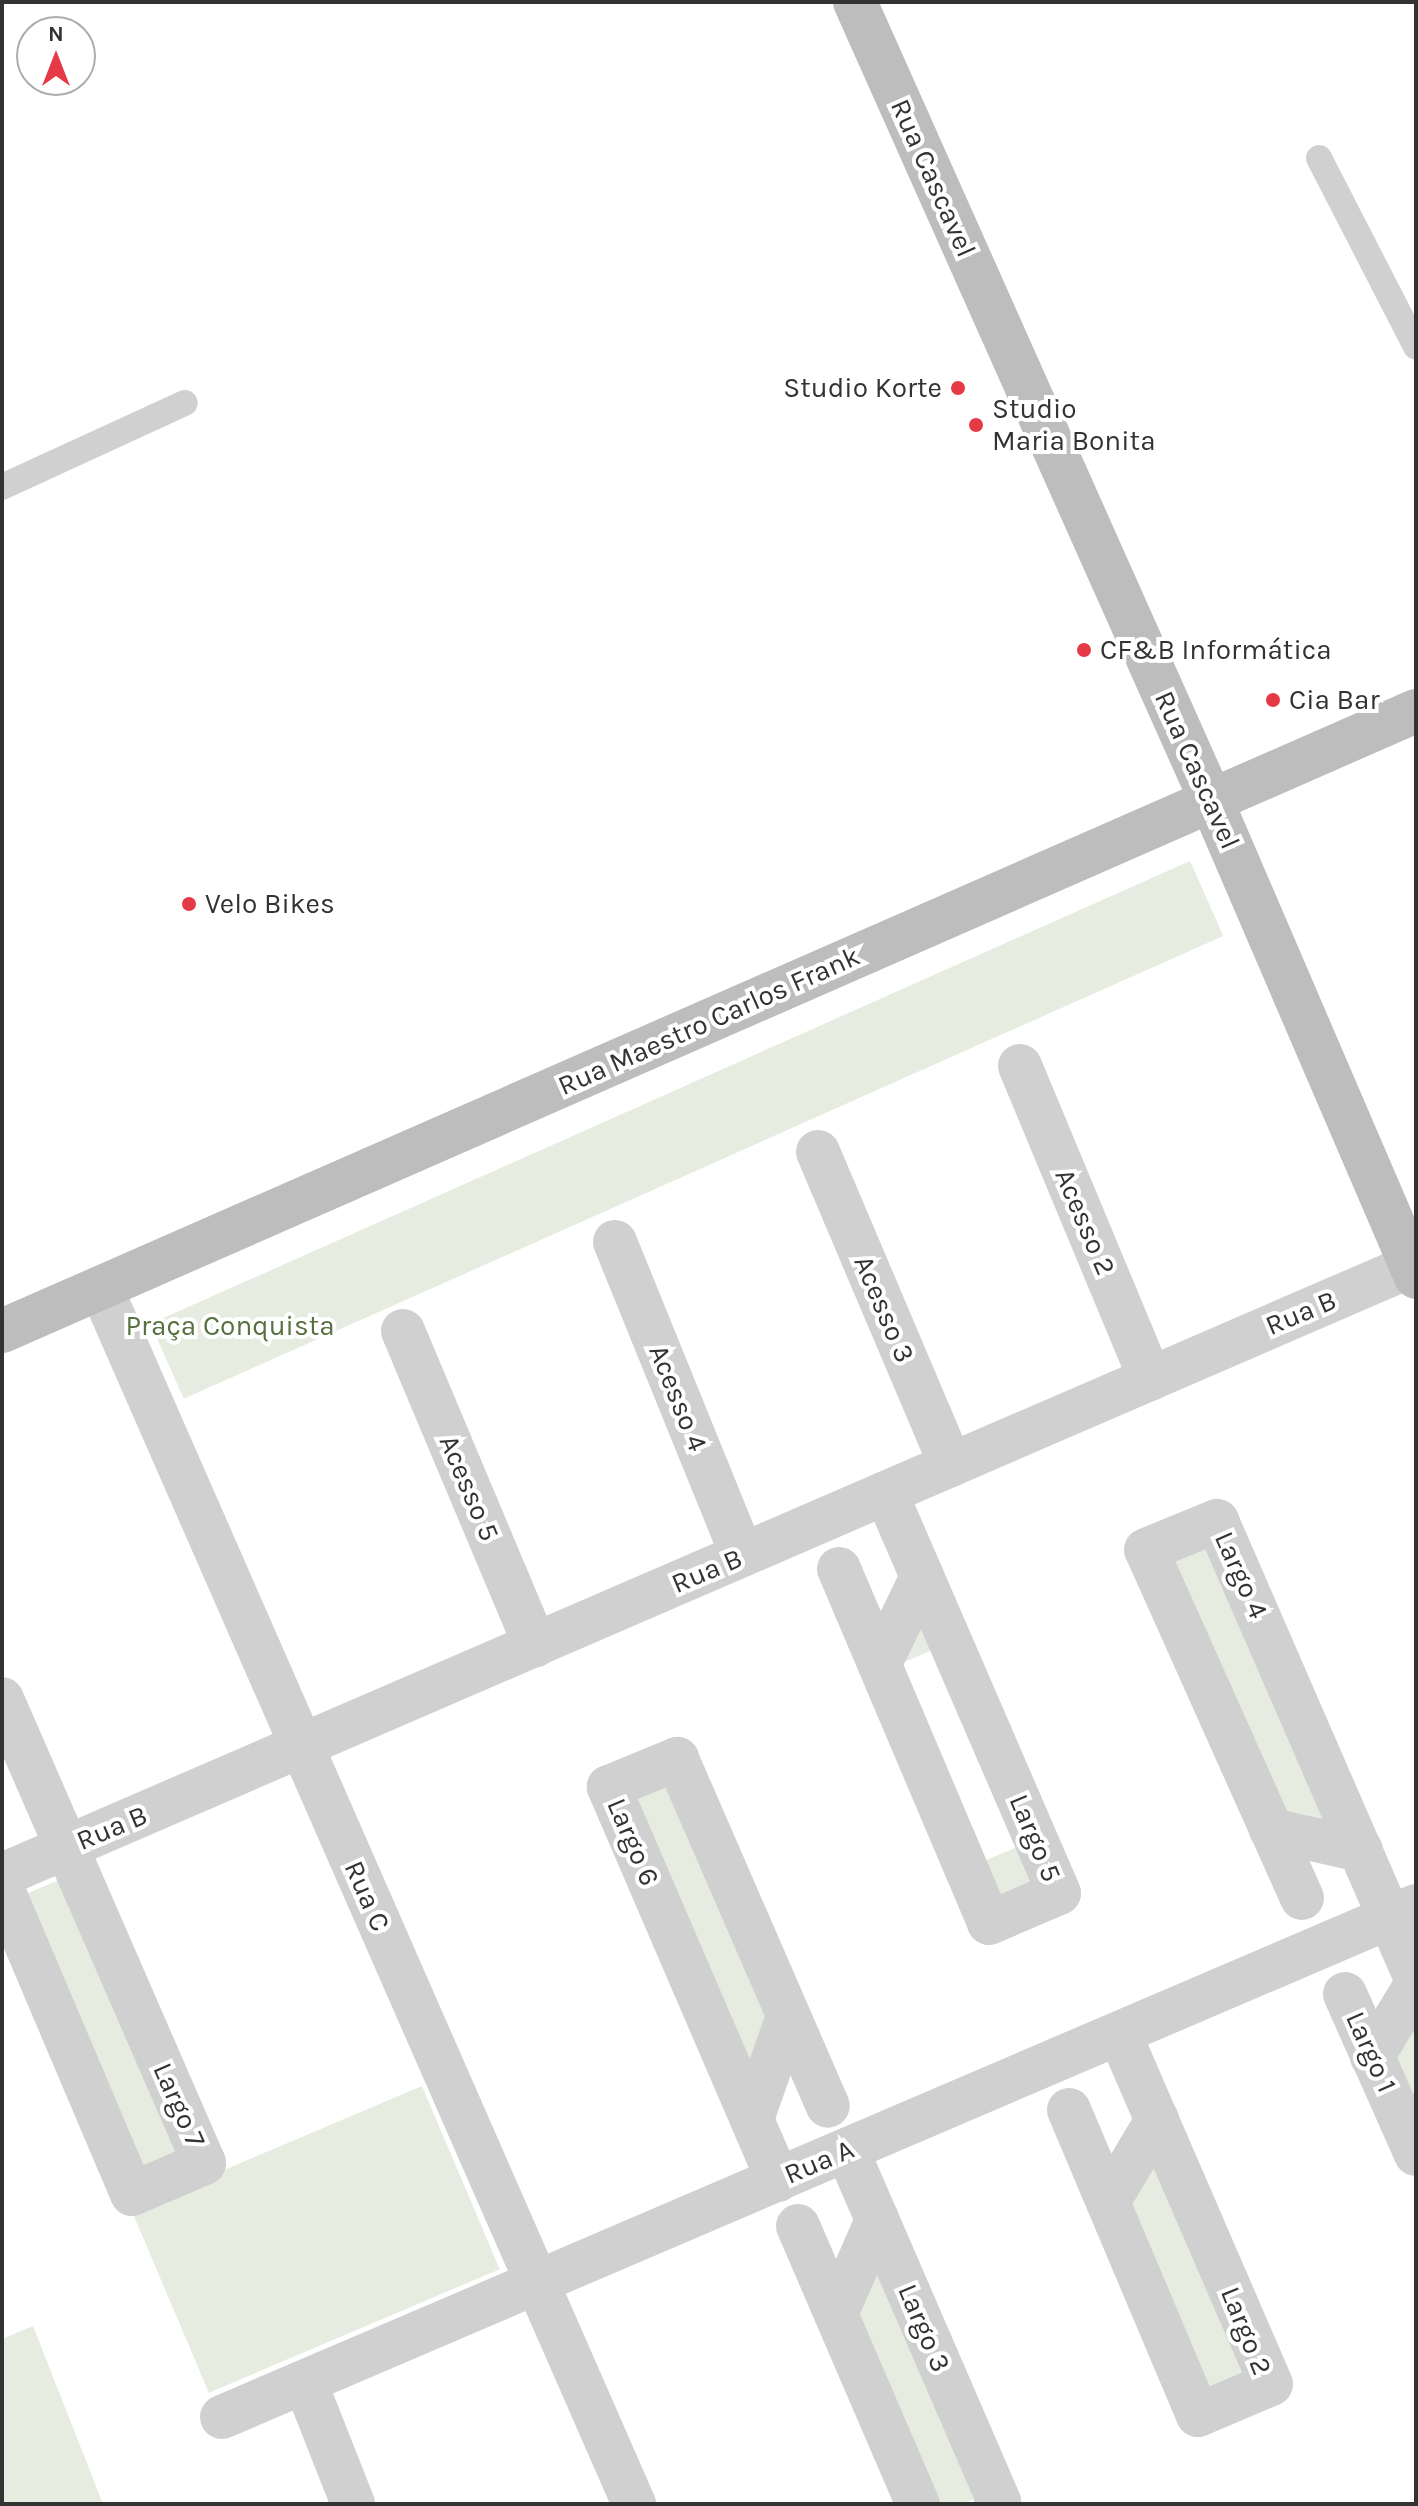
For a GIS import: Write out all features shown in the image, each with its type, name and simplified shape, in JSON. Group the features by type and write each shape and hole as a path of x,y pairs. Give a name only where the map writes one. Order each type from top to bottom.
{"main road":[{"name":"Rua Cascavel","path":"855,2 1211,800 1414,1272"},
{"name":"Rua Maestro Carlos Frank","path":"2,1331 1416,711"}],"street":[{"name":"Acesso 2","path":"1020,1066 1150,1379"},
{"name":"Acesso 3","path":"818,1152 951,1465"},
{"name":"Acesso 4","path":"615,1242 742,1555"},
{"name":"Rua B","path":"2,1875 1150,1379 1414,1272"},
{"name":"Rua C","path":"101,1288 634,2504"},
{"name":"Acesso 5","path":"403,1331 535,1645"},
{"name":"Largo 5","path":"839,1569 989,1923 1059,1893 886,1493"},
{"name":"Largo 4","path":"1302,1898 1146,1550 1217,1521 1361,1850 1403,1912"},
{"path":"880,1663 922,1577"},
{"path":"4,1714 67,1848"},
{"name":"Largo 6","path":"778,2180 609,1787 677,1759 828,2106"},
{"path":"1271,1830 1361,1850"},
{"name":"Largo 7","path":"2,1888 132,2194 204,2163 67,1848"},
{"path":"1403,1912 1416,1978"},
{"name":"Rua A","path":"222,2417 1403,1912"},
{"path":"1372,2057 1416,1985"},
{"name":"Largo 1","path":"1345,1994 1416,2154"},
{"path":"752,2119 788,2016"},
{"name":"Largo 2","path":"1069,2110 1198,2415 1271,2384 1120,2035"},
{"path":"1108,2202 1157,2120"},
{"name":"Largo 3","path":"847,2150 999,2502 995,2504"},
{"path":"836,2314 877,2220"},
{"path":"798,2226 918,2504"},
{"path":"305,2382 353,2504"}],"lane":[{"path":"1319,158 1416,347"},
{"path":"2,487 185,403"}],"green space":[{"name":"Praça Conquista","path":"1190,861 1223,936 184,1399 150,1324"},
{"path":"1209,1540 1333,1824 1278,1810 1169,1557"},
{"path":"921,1605 939,1647 902,1663 986,1860 1022,1845 1040,1887 994,1906 890,1664"},
{"path":"669,1775 772,2015 751,2079 628,1793"},
{"path":"66,1877 184,2154 138,2174 20,1897"},
{"path":"1411,2021 1416,2031 1416,2104 1392,2052"},
{"path":"422,2086 500,2269 209,2393 131,2209"},
{"path":"1157,2155 1251,2375 1209,2392 1126,2205"},
{"path":"875,2253 981,2496 964,2504 932,2504 850,2313"},
{"path":"33,2326 103,2504 2,2504 2,2339"}],"place":[{"name":"Studio Korte","path":"958,388"},
{"name":"Studio Maria Bonita","path":"976,425"},
{"name":"CF&B Informática","path":"1084,650"},
{"name":"Cia Bar","path":"1273,700"},
{"name":"Velo Bikes","path":"189,904"}]}
